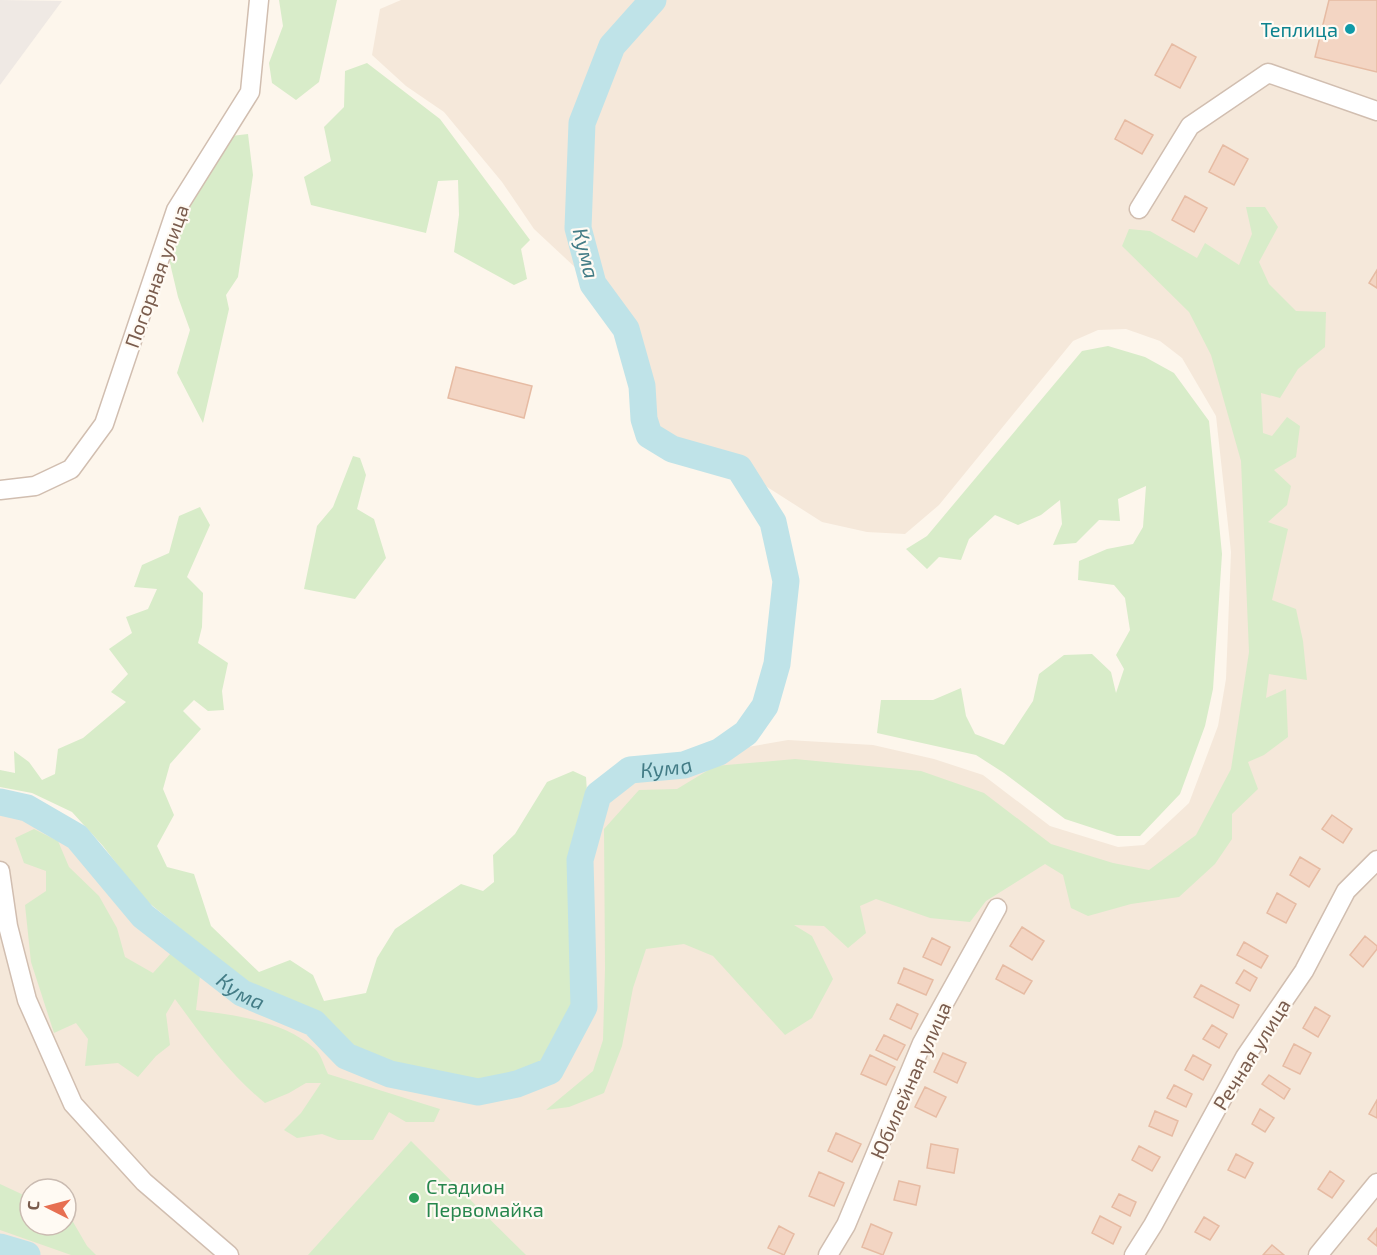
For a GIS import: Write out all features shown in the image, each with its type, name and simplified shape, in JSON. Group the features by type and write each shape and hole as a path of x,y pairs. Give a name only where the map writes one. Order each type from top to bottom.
{"street":[{"name":"Погорная улица","path":"0,490 35,486 71,469 105,424 176,210 250,92 260,0"},
{"path":"1139,209 1190,126 1268,73 1377,111"},
{"name":"Речная улица","path":"1134,1255 1153,1225 1245,1057 1304,971 1346,891 1377,860"},
{"path":"0,871 8,926 27,1000 73,1104 144,1182 229,1255"},
{"name":"Юбилейная улица","path":"828,1255 846,1225 922,1043 997,908"},
{"path":"1318,1255 1377,1183"}],"shaded area":[{"path":"0,0 62,1 0,85"},
{"path":"401,0 1377,0 1377,1255 0,1255 0,802 27,808 77,837 143,916 242,993 314,1023 346,1056 390,1074 478,1092 517,1084 550,1071 584,1007 580,860 598,795 630,770 684,765 719,752 788,740 873,745 934,759 983,775 1050,826 1118,847 1144,845 1189,803 1218,726 1226,679 1231,552 1216,416 1182,358 1160,341 1126,329 1098,330 1073,341 939,505 905,534 867,532 822,522 739,469 672,449 649,435 644,419 642,386 626,329 593,284 534,229 502,182 444,112 406,86 372,55 380,9"}],"green space":[{"path":"279,0 337,0 319,82 296,100 272,83 269,63 283,26"},
{"path":"367,63 440,119 530,240 521,249 527,279 514,285 454,252 459,215 458,180 438,181 426,233 311,205 304,177 331,161 324,127 344,107 345,71"},
{"path":"248,134 253,175 238,277 226,295 229,309 203,423 177,373 190,330 178,297 169,259 183,210 231,136"},
{"path":"1246,207 1265,207 1278,227 1259,262 1269,284 1296,311 1326,312 1325,347 1298,369 1280,398 1261,393 1263,433 1272,436 1287,417 1300,426 1296,457 1274,470 1291,486 1287,505 1268,522 1288,529 1272,600 1296,609 1303,641 1307,680 1269,674 1266,698 1286,689 1288,737 1264,755 1248,762 1258,789 1232,814 1232,839 1215,864 1179,897 1131,904 1088,916 1071,908 1063,875 1045,864 986,901 970,922 930,918 876,899 860,906 866,933 848,948 824,926 794,925 812,936 833,979 812,1018 785,1035 713,956 684,944 646,949 633,988 622,1046 604,1093 569,1107 546,1110 593,1071 603,1040 604,829 639,790 677,789 715,766 795,759 921,771 984,793 1051,844 1113,863 1149,870 1196,835 1231,769 1249,652 1241,461 1211,355 1189,312 1122,246 1129,229 1150,231 1197,258 1205,243 1239,265 1252,234"},
{"path":"1108,346 1145,357 1174,373 1209,421 1222,554 1213,689 1205,726 1180,794 1140,836 1117,836 1065,819 976,755 877,733 881,700 933,700 961,688 966,716 975,734 1004,745 1033,701 1039,674 1064,655 1092,654 1111,672 1116,693 1124,669 1116,655 1130,630 1125,598 1114,585 1078,580 1079,561 1107,549 1133,544 1143,527 1146,486 1118,499 1120,521 1099,520 1076,543 1053,545 1062,524 1060,500 1041,515 1018,525 995,515 969,539 961,560 939,557 927,569 906,549 927,536 1082,351"},
{"path":"353,456 360,458 366,475 357,509 374,519 386,558 355,599 304,589 317,526 333,507"},
{"path":"200,507 210,525 187,577 203,593 202,627 198,643 228,663 222,691 224,710 208,711 194,700 183,711 201,729 170,764 163,789 174,815 157,846 167,867 194,874 211,926 259,972 290,960 313,975 324,1001 366,993 377,958 395,929 461,884 483,891 494,882 493,855 515,834 547,782 573,771 586,777 587,792 568,863 577,1003 545,1063 478,1082 397,1066 350,1047 320,1014 253,988 143,898 103,846 72,812 32,793 0,787 0,770 15,773 14,751 29,762 42,780 55,774 58,749 83,738 126,702 111,692 128,674 109,649 132,633 126,617 148,609 157,589 134,587 142,565 169,553 179,516"},
{"path":"34,829 58,841 69,867 99,896 117,928 125,957 153,973 171,953 200,976 196,1010 259,1021 289,1032 317,1051 328,1074 440,1109 434,1122 406,1122 389,1112 373,1140 338,1140 322,1134 297,1138 284,1130 301,1113 321,1083 306,1083 265,1103 228,1067 175,999 166,1014 170,1045 156,1056 138,1077 118,1063 85,1066 88,1039 76,1023 54,1033 31,962 25,905 46,891 46,871 24,863 15,838"},
{"name":"Стадион Первомайка","path":"411,1141 526,1255 308,1255"},
{"path":"0,1184 18,1192 18,1236 0,1230"},
{"path":"78,1230 87,1246 96,1255 71,1255 20,1237 78,1237"}],"building":[{"name":"Теплица","path":"1329,0 1377,0 1377,72 1315,57"},
{"path":"1172,44 1196,57 1180,88 1155,75"},
{"path":"1125,120 1153,135 1142,154 1115,139"},
{"path":"1223,145 1248,159 1234,185 1209,172"},
{"path":"1185,196 1207,208 1194,232 1172,220"},
{"path":"1377,270 1377,288 1369,283"},
{"path":"456,367 532,386 524,418 448,398"},
{"path":"1332,815 1352,829 1343,843 1322,829"},
{"path":"1300,857 1320,869 1309,887 1290,875"},
{"path":"1277,893 1296,904 1286,923 1267,913"},
{"path":"1022,927 1044,941 1032,960 1010,946"},
{"path":"1365,936 1377,946 1377,949 1363,967 1350,955"},
{"path":"932,938 950,947 941,965 923,957"},
{"path":"1244,942 1268,956 1261,968 1237,955"},
{"path":"1003,965 1032,981 1024,994 996,979"},
{"path":"904,968 933,980 926,995 898,983"},
{"path":"1244,970 1257,978 1250,991 1236,983"},
{"path":"1201,985 1239,1005 1233,1018 1194,997"},
{"path":"897,1004 918,1014 911,1029 890,1019"},
{"path":"1315,1007 1330,1016 1318,1037 1303,1028"},
{"path":"1212,1025 1227,1034 1219,1048 1203,1039"},
{"path":"884,1035 905,1045 897,1060 876,1050"},
{"path":"1294,1044 1311,1053 1300,1074 1283,1066"},
{"path":"943,1053 966,1063 957,1083 934,1072"},
{"path":"870,1055 895,1067 886,1085 861,1074"},
{"path":"1193,1055 1211,1065 1203,1080 1185,1070"},
{"path":"1269,1075 1290,1089 1284,1099 1262,1084"},
{"path":"1174,1085 1192,1094 1186,1107 1167,1098"},
{"path":"925,1087 946,1097 936,1117 915,1107"},
{"path":"1377,1100 1377,1118 1369,1114"},
{"path":"1260,1109 1274,1118 1265,1132 1252,1124"},
{"path":"1155,1111 1178,1121 1172,1136 1149,1126"},
{"path":"836,1133 861,1144 852,1162 828,1151"},
{"path":"931,1144 958,1149 954,1173 927,1168"},
{"path":"1139,1146 1160,1157 1152,1171 1132,1160"},
{"path":"1236,1154 1253,1163 1245,1178 1228,1170"},
{"path":"1330,1171 1344,1181 1332,1198 1318,1189"},
{"path":"819,1172 844,1183 834,1206 809,1196"},
{"path":"899,1181 920,1186 916,1205 894,1200"},
{"path":"1119,1194 1136,1202 1130,1216 1112,1207"},
{"path":"1100,1216 1121,1227 1113,1244 1092,1233"},
{"path":"1204,1217 1219,1226 1210,1240 1195,1232"},
{"path":"871,1224 892,1233 883,1255 862,1247"},
{"path":"779,1226 794,1234 784,1255 768,1248"},
{"path":"1377,1228 1377,1246 1368,1239"},
{"path":"1272,1245 1284,1255 1263,1255"}],"waterway":[{"name":"Кума","path":"0,802 27,808 77,837 143,916 242,993 314,1023 346,1056 390,1074 478,1092 517,1084 550,1071 584,1007 580,860 598,795 630,770 684,765 719,752 746,733 765,706 777,664 786,581 773,522 739,468 672,449 649,435 644,419 642,386 626,329 593,284 578,228 582,123 612,46 653,0"},
{"name":"Кума","path":"0,1247 27,1255"}],"place":[{"name":"Теплица","path":"1350,29"},
{"name":"Стадион Первомайка","path":"414,1198"}]}
